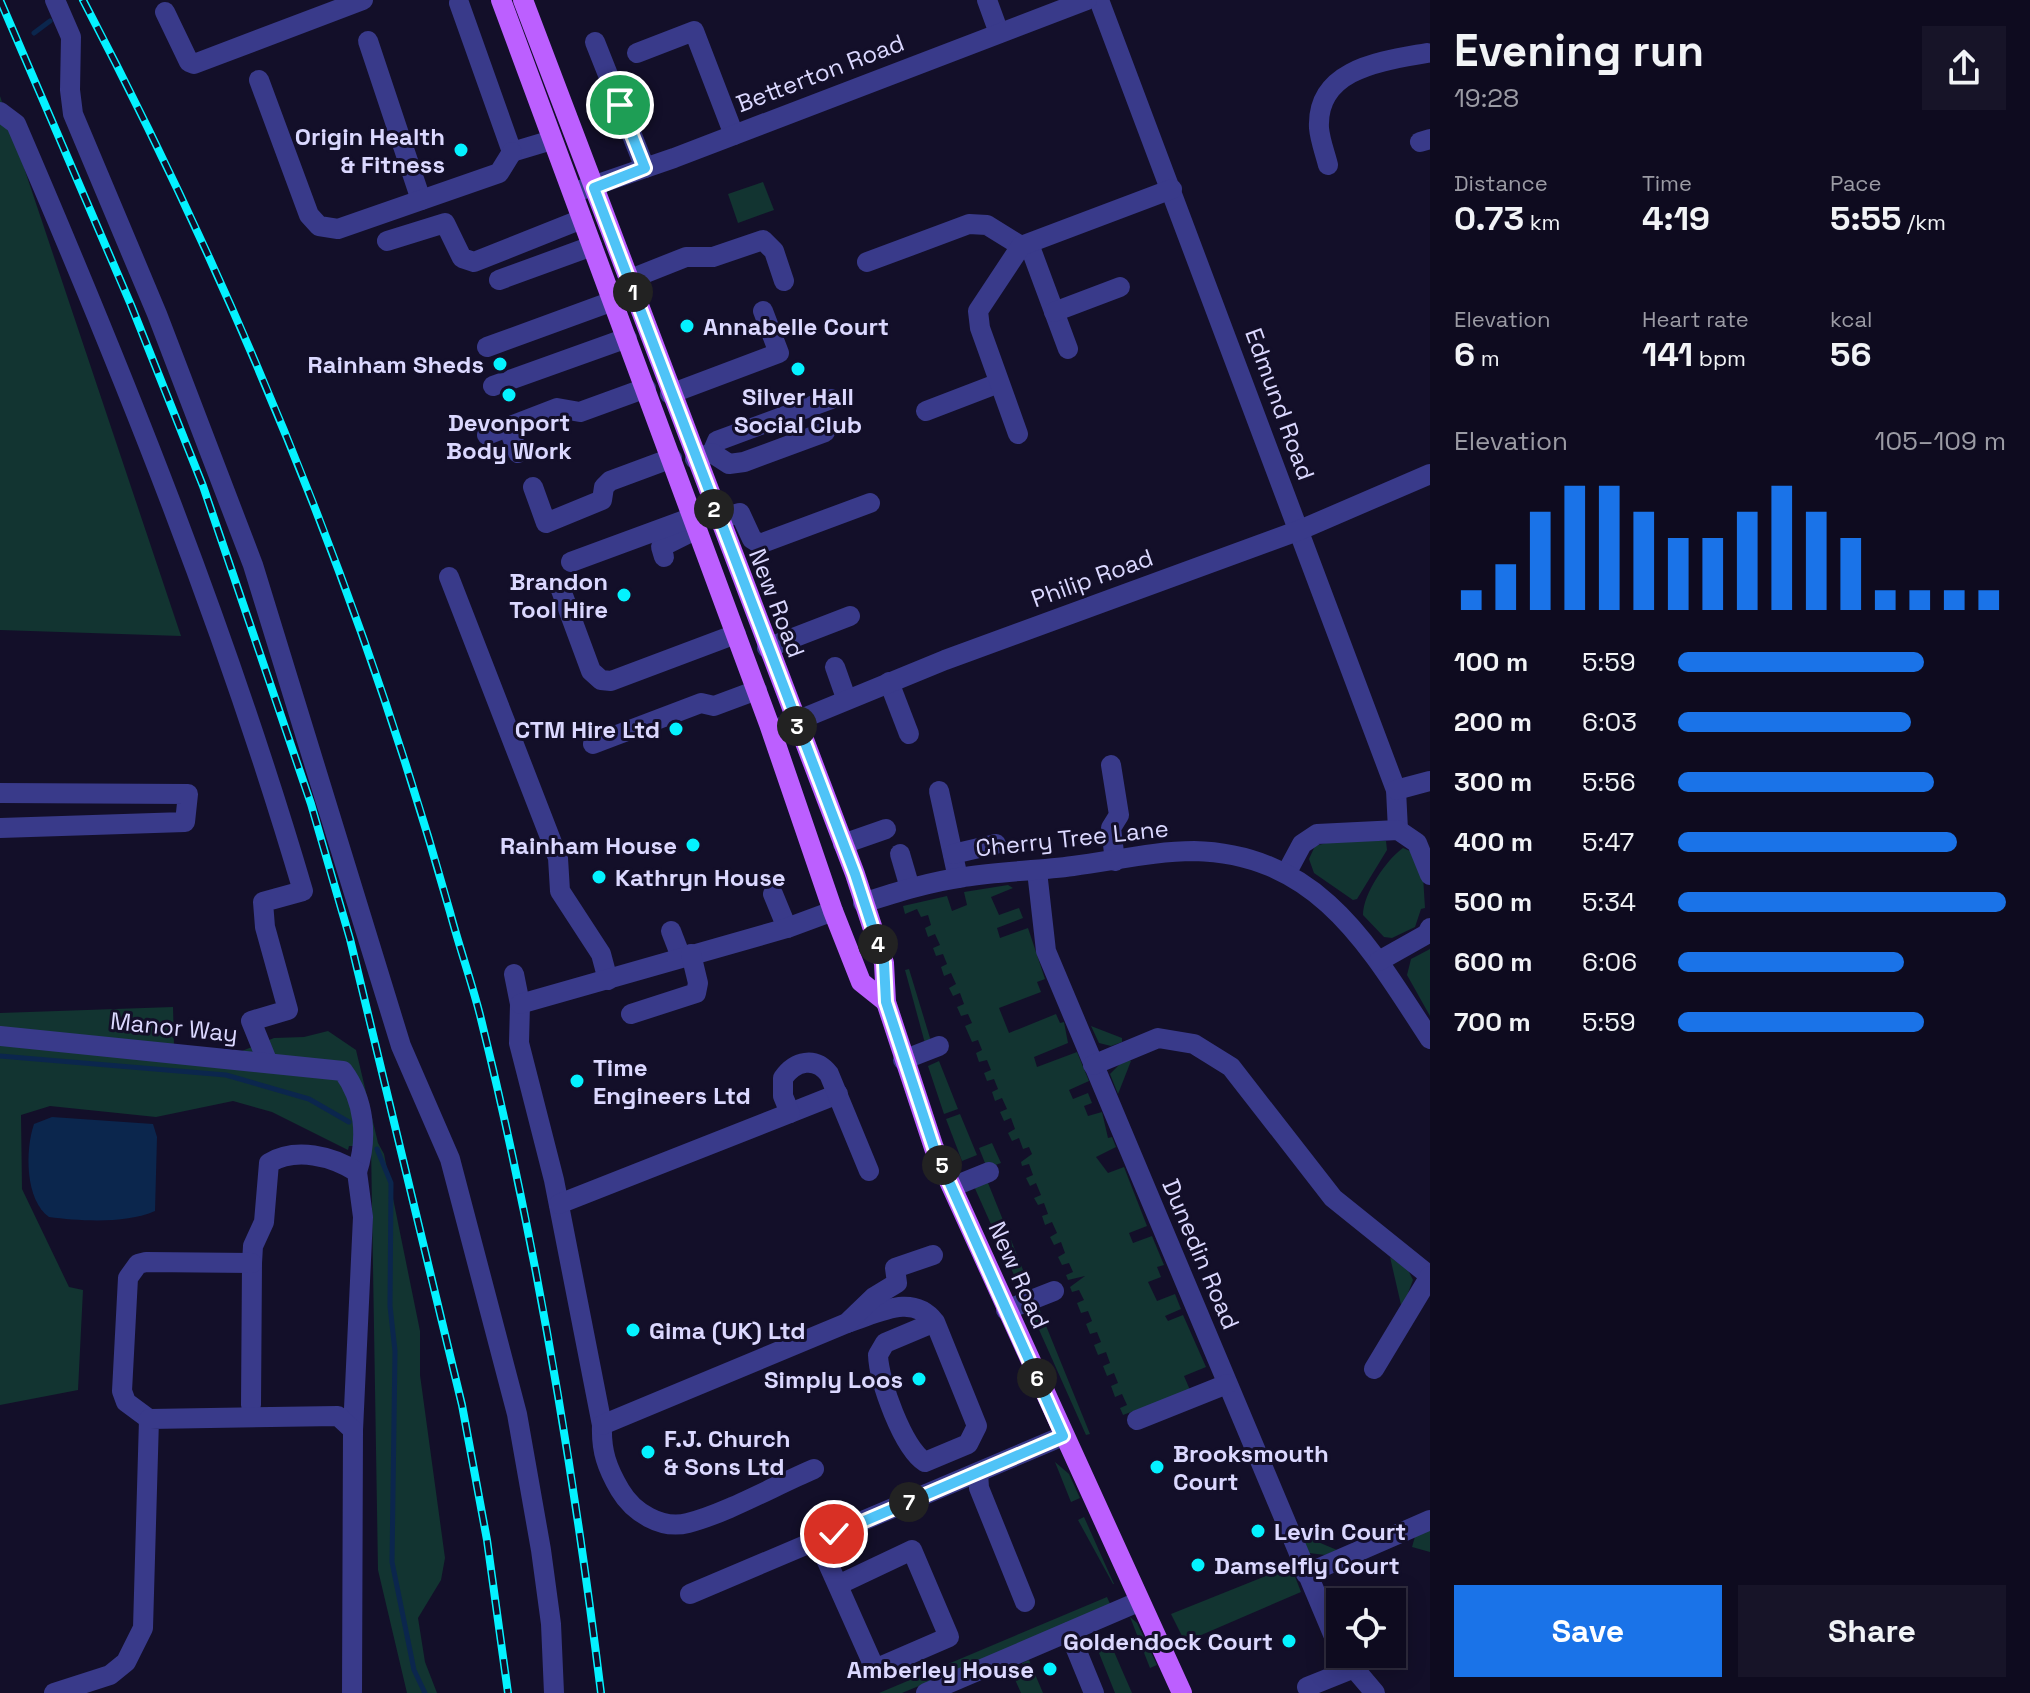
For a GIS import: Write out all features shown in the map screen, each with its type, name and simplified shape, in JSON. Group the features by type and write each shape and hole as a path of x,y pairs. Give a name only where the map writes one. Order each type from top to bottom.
{"main road":[{"name":"New Road","path":"501,0 772,731 833,911 861,982 886,1002"},
{"name":"New Road","path":"523,0 670,394 703,456 718,519 843,844 887,975 886,1002 903,1060 952,1187 1138,1602 1182,1693"},
{"path":"833,911 863,903"}],"street":[{"path":"55,0 71,37 73,114 157,314 253,565 412,1080 450,1159 517,1414 551,1624 554,1693"},
{"path":"165,12 189,62 194,64 363,0"},
{"path":"987,0 999,33"},
{"name":"Betterton Road","path":"572,193 594,188 1087,0"},
{"name":"Edmund Road","path":"1099,0 1396,790 1398,830"},
{"path":"459,3 512,152"},
{"path":"637,53 694,31 734,135"},
{"path":"368,41 421,200"},
{"path":"595,42 645,168"},
{"path":"1328,165 1319,128 1327,94 1335,82 1364,67 1429,56"},
{"path":"259,80 309,215 319,226 338,229 499,173 512,152 552,140"},
{"path":"0,112 16,124 142,427 234,676 303,891 263,902 265,927 288,1010 251,1021 268,1063"},
{"path":"1018,434 978,311 1025,245 1172,189"},
{"path":"387,241 445,223 462,258 474,262 582,219"},
{"path":"867,262 969,224 987,225 1025,245 1068,349"},
{"path":"628,280 686,257 713,257 763,240 774,251 784,281"},
{"path":"499,280 592,246"},
{"path":"1054,312 1120,287"},
{"path":"487,347 613,301"},
{"path":"670,394 779,353 763,311"},
{"path":"493,386 627,338"},
{"path":"926,411 999,383"},
{"path":"487,435 564,406 580,412 646,388"},
{"path":"825,432 744,462 729,464 703,456 717,441 831,399"},
{"path":"508,427 518,453"},
{"path":"533,487 546,523 602,500 604,487 610,481 672,458"},
{"name":"Philip Road","path":"772,731 846,698 1300,530 1430,474"},
{"path":"718,519 740,513 752,539 760,544 870,503"},
{"path":"664,557 661,547 664,542 696,523"},
{"path":"571,562 696,523"},
{"path":"449,577 558,858 560,891 601,954 608,980"},
{"path":"561,590 591,671 601,680 611,681 736,634"},
{"path":"767,648 850,616"},
{"path":"835,667 846,698"},
{"path":"889,682 909,734"},
{"path":"593,744 701,703 714,706 757,690"},
{"path":"1111,765 1119,815 1111,828 1115,861"},
{"path":"1396,790 1430,781"},
{"path":"939,791 958,878"},
{"path":"0,793 188,794 185,822 0,828"},
{"path":"843,844 886,829"},
{"path":"1287,872 1302,844 1317,834 1398,830 1417,843 1430,875"},
{"path":"953,854 996,844"},
{"name":"Cherry Tree Lane","path":"863,903 910,888 958,878 1191,851 1246,856 1287,872 1317,892 1348,920 1430,1039"},
{"path":"900,854 910,888"},
{"name":"Dunedin Road","path":"1037,871 1046,951 1326,1617"},
{"path":"773,894 787,928"},
{"path":"520,1004 787,928 833,911"},
{"path":"631,1014 696,993 698,983 671,931"},
{"path":"1379,961 1429,933"},
{"path":"514,974 520,1004 519,1043 559,1204 602,1425 601,1449 624,1498 642,1514 663,1523 686,1524 814,1469"},
{"name":"Manor Way","path":"0,1036 343,1071 360,1102 364,1128 357,1172"},
{"path":"1093,1065 1158,1038 1194,1044 1231,1067 1333,1198 1430,1276 1374,1369"},
{"path":"903,1060 939,1046"},
{"path":"790,1113 781,1086 783,1078 794,1066 819,1064 829,1074 869,1171"},
{"path":"559,1204 838,1094"},
{"path":"251,1405 253,1246 264,1222 269,1163 280,1156 329,1158 357,1172 363,1217 353,1430 352,1693"},
{"path":"952,1187 989,1172"},
{"path":"847,1323 874,1297 897,1283 895,1268 933,1255"},
{"path":"252,1263 159,1261 138,1264 133,1269 128,1278 122,1391 126,1402 149,1419 338,1416 353,1430"},
{"path":"1006,1310 1054,1291"},
{"path":"602,1425 847,1323 904,1305 927,1312 935,1322 977,1426 968,1444 925,1462 916,1456 899,1425 878,1355 885,1343 935,1322"},
{"path":"1137,1420 1227,1384"},
{"path":"54,1693 110,1675 126,1662 143,1628 149,1419"},
{"path":"690,1594 1063,1436"},
{"path":"978,1473 979,1488 1025,1602"},
{"path":"1306,1574 1430,1520"},
{"path":"818,1540 875,1669 949,1637 912,1550 838,1585"},
{"path":"926,1693 1138,1602"},
{"path":"1069,1632 1094,1693"},
{"path":"1307,1687 1332,1668"},
{"name":"Dunedin Road","path":"1354,1668 1375,1693"}],"green space":[{"path":"0,96 181,636 0,630"},
{"path":"763,182 774,210 738,223 728,194"},
{"path":"1326,839 1386,841 1387,850 1357,899 1353,900 1314,873 1309,859 1315,846 1326,843"},
{"path":"1403,848 1410,851 1423,876 1425,908 1421,909 1415,927 1392,938 1384,937 1363,915 1364,907 1377,878"},
{"path":"1008,885 1013,888 991,897 999,915 1019,908 1023,918 997,928 1000,938 1028,928 1045,979 1037,982 1041,992 999,1008 1009,1033 1056,1014 1060,1023 1064,1022 1068,1043 1034,1057 1037,1067 1077,1052 1089,1081 1069,1090 1073,1099 1088,1093 1092,1103 1084,1106 1088,1116 1102,1112 1108,1138 1112,1137 1116,1147 1096,1157 1108,1173 1124,1167 1147,1226 1129,1233 1133,1243 1152,1236 1164,1265 1157,1267 1161,1277 1148,1282 1157,1301 1175,1294 1181,1309 1165,1316 1168,1321 1183,1315 1206,1367 1184,1376 1190,1390 1123,1415 1120,1408 1127,1405 1122,1394 1115,1397 1111,1386 1118,1383 1114,1373 1107,1376 1103,1366 1110,1363 1106,1352 1098,1355 1094,1345 1101,1342 1097,1332 1090,1334 1086,1324 1092,1321 1088,1311 1081,1313 1077,1303 1084,1300 1079,1290 1072,1292 1070,1287 1085,1276 1068,1280 1066,1275 1073,1272 1069,1263 1062,1265 1058,1257 1065,1253 1061,1242 1054,1245 1050,1237 1057,1233 1052,1222 1045,1225 1042,1216 1048,1214 1044,1203 1038,1205 1034,1198 1041,1195 1036,1183 1030,1186 1026,1178 1033,1175 1029,1164 1022,1166 1021,1162 1032,1154 1029,1147 1023,1149 1019,1138 1012,1141 1008,1133 1015,1129 1011,1118 1004,1121 1000,1112 1007,1109 1002,1098 995,1101 992,1092 998,1089 994,1079 987,1081 984,1073 991,1070 987,1060 979,1062 976,1053 982,1050 978,1040 972,1042 965,1026 972,1023 968,1014 961,1016 957,1007 964,1004 960,993 953,996 949,988 956,984 951,973 944,976 941,967 947,964 943,954 936,956 933,948 940,945 935,934 928,937 925,928 931,925 928,915 921,917 917,909 905,914 903,906 947,896 952,911 967,905 964,892"},
{"path":"1430,949 1430,1016 1407,975 1411,959"},
{"path":"909,969 931,1046 926,1047 905,970"},
{"path":"173,1007 174,1046 242,1051 274,1038 304,1037 328,1031 356,1050 378,1143 384,1154 420,1331 420,1375 445,1558 441,1580 418,1618 425,1662 437,1693 407,1693 378,1570 371,1146 349,1146 348,1150 272,1112 233,1101 156,1117 50,1106 21,1115 22,1189 69,1287 83,1290 78,1390 0,1405 0,1013"},
{"path":"1091,1026 1122,1038 1122,1042 1111,1046 1099,1043"},
{"path":"1126,1058 1131,1061 1118,1094 1110,1074"},
{"path":"939,1061 958,1109 944,1114 928,1066"},
{"path":"960,1114 977,1155 962,1161 946,1119"},
{"path":"992,1143 1001,1163 987,1168 979,1148"},
{"path":"986,1178 1009,1235 998,1240 973,1184"},
{"path":"1011,1240 1033,1295 1025,1299 1000,1244"},
{"path":"1390,1257 1408,1270 1413,1280 1402,1309"},
{"path":"1036,1301 1090,1434 1086,1435 1028,1305"},
{"path":"1055,1462 1069,1474 1080,1498 1071,1502"},
{"path":"1084,1517 1114,1584 1078,1520"},
{"path":"1430,1530 1430,1552 1412,1547 1416,1533"},
{"path":"1299,1534 1337,1550 1325,1555 1309,1553"},
{"path":"1291,1566 1301,1592 1185,1642 1171,1614"},
{"path":"1107,1597 1111,1606 902,1693 879,1693"},
{"path":"1130,1617 1137,1623 1157,1665 1150,1668"},
{"path":"1108,1638 1132,1693 1115,1693 1095,1643"},
{"path":"1029,1660 1043,1693 1021,1693 1013,1675 1025,1670 1022,1663"}],"water":[{"path":"52,1117 153,1124 157,1137 155,1211 117,1220 49,1217 35,1199 28,1160 34,1124"}],"waterway":[{"path":"34,33 50,21"},
{"path":"0,1056 226,1075 309,1099 349,1122"},
{"path":"377,1149 391,1183 390,1306 395,1351 392,1562 414,1670 425,1693"}],"railway":[{"path":"0,0 131,305 203,486 311,804 350,939 462,1405 487,1540 508,1693"},
{"path":"83,0 139,110 243,333 335,561 415,793 480,1015 518,1183 565,1437 601,1693"}],"place":[{"name":"Origin Health & Fitness","path":"461,150"},
{"name":"Annabelle Court","path":"687,326"},
{"name":"Rainham Sheds","path":"500,364"},
{"name":"Silver Hall Social Club","path":"798,369"},
{"name":"Devonport Body Work","path":"509,395"},
{"name":"Brandon Tool Hire","path":"624,595"},
{"name":"CTM Hire Ltd","path":"676,729"},
{"name":"Rainham House","path":"693,845"},
{"name":"Kathryn House","path":"599,877"},
{"name":"Time Engineers Ltd","path":"577,1081"},
{"name":"Gima (UK) Ltd","path":"633,1330"},
{"name":"Simply Loos","path":"919,1379"},
{"name":"F.J. Church & Sons Ltd","path":"648,1452"},
{"name":"Brooksmouth Court","path":"1157,1467"},
{"name":"Levin Court","path":"1258,1531"},
{"name":"Damselfly Court","path":"1198,1565"},
{"name":"Goldendock Court","path":"1289,1641"},
{"name":"Amberley House","path":"1050,1669"}],"route":[{"path":"620,105 645,168 594,188 855,874 887,975 886,1002 934,1148 1063,1436 834,1534"}]}
